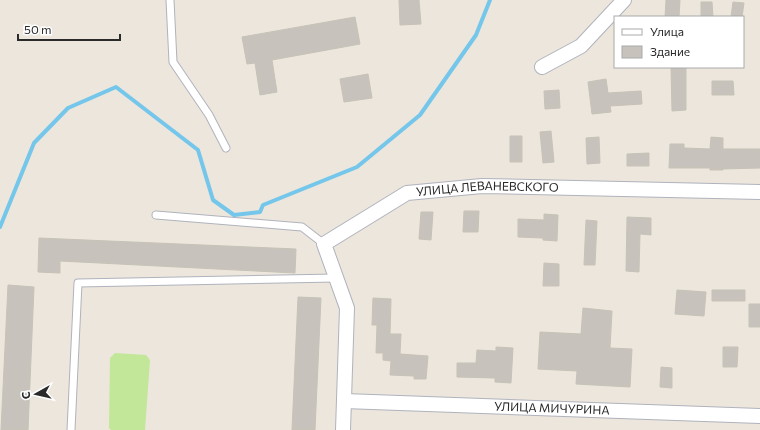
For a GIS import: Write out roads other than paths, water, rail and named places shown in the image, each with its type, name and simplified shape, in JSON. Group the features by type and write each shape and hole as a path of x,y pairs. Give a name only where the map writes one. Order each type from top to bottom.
{"street":[{"path":"542,67 581,46 624,0"},
{"name":"УЛИЦА ЛЕВАНЕВСКОГО","path":"324,244 407,193 482,186 760,192"},
{"path":"324,244 348,308 343,430"},
{"name":"УЛИЦА МИЧУРИНА","path":"344,400 760,416"}],"lane":[{"path":"170,0 173,62 209,115 226,148"},
{"path":"156,215 302,227 324,244"},
{"path":"72,430 78,283 336,278"}],"waterway":[{"path":"0,227 34,143 68,108 116,87 198,150 213,200 234,215 260,212 263,205 357,167 420,115 476,35 490,0"}]}
